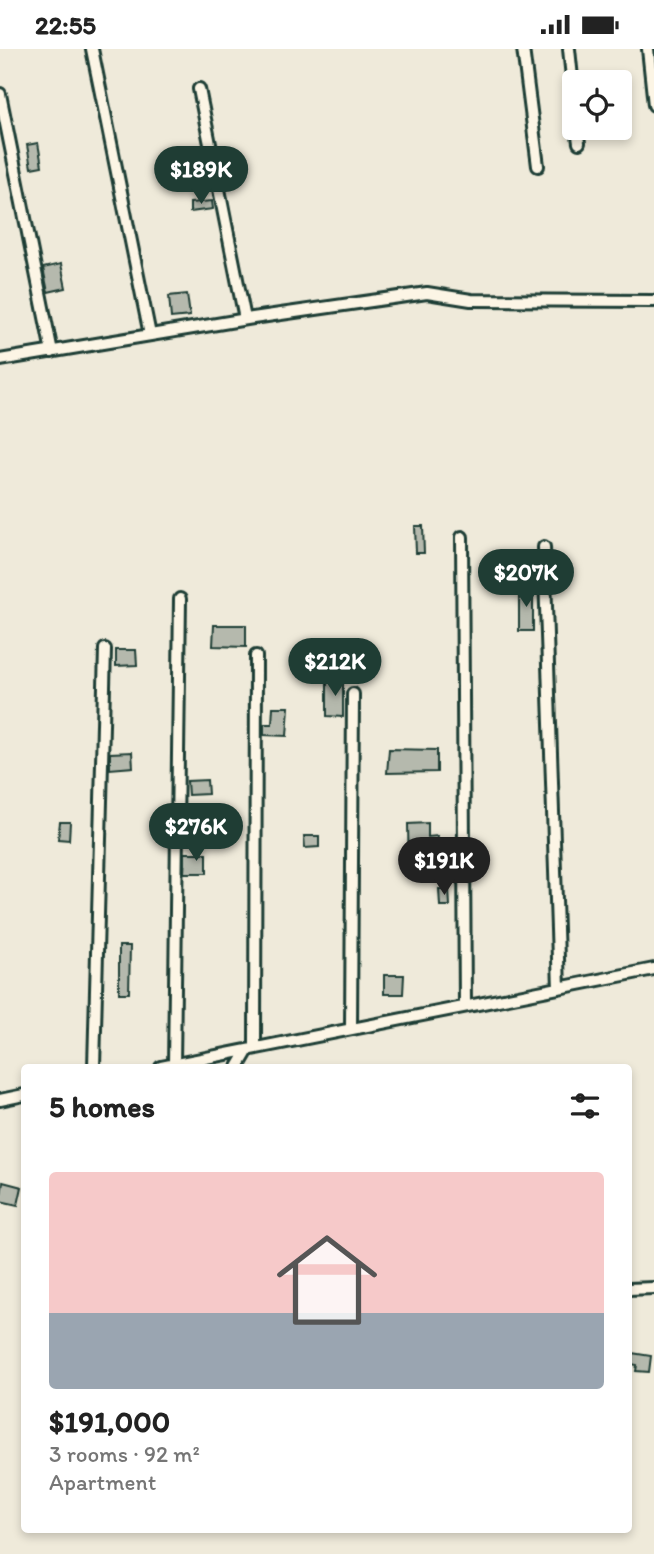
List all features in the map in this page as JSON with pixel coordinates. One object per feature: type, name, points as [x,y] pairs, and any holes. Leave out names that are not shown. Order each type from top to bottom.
[{"type":"street","points":[[92,49],[150,335]]},
{"type":"street","points":[[523,49],[538,166]]},
{"type":"street","points":[[569,49],[571,70]]},
{"type":"street","points":[[648,49],[654,105]]},
{"type":"street","points":[[198,89],[245,319]]},
{"type":"street","points":[[0,94],[52,352]]},
{"type":"street","points":[[0,360],[245,319],[427,293],[471,300],[654,301]]},
{"type":"street","points":[[462,537],[465,1006]]},
{"type":"street","points":[[544,547],[559,988]]},
{"type":"street","points":[[174,1064],[180,599]]},
{"type":"street","points":[[94,1064],[105,649]]},
{"type":"street","points":[[240,1064],[252,1049],[256,656]]},
{"type":"street","points":[[351,1029],[353,694]]},
{"type":"street","points":[[179,1064],[654,969]]},
{"type":"street","points":[[0,1100],[21,1096]]},
{"type":"street","points":[[632,1289],[654,1288]]},
{"type":"building","points":[[38,143],[42,166],[31,168],[27,145]]},
{"type":"building","points":[[212,201],[213,209],[190,212],[190,203]]},
{"type":"building","points":[[61,264],[66,288],[48,292],[43,268]]},
{"type":"building","points":[[187,294],[190,316],[171,318],[169,296]]},
{"type":"building","points":[[415,526],[423,526],[424,553],[416,553]]},
{"type":"building","points":[[519,587],[533,587],[533,631],[519,631]]},
{"type":"building","points":[[214,625],[246,625],[246,647],[213,646]]},
{"type":"building","points":[[116,650],[136,650],[137,665],[116,666]]},
{"type":"building","points":[[327,679],[343,679],[343,717],[327,716]]},
{"type":"building","points":[[273,707],[289,707],[287,736],[264,735],[264,724],[272,724]]},
{"type":"building","points":[[389,749],[437,750],[437,772],[387,773]]},
{"type":"building","points":[[132,752],[133,767],[110,769],[110,753]]},
{"type":"building","points":[[207,780],[208,794],[188,795],[187,781]]},
{"type":"building","points":[[60,822],[70,822],[69,840],[58,839]]},
{"type":"building","points":[[428,823],[428,837],[437,836],[437,847],[450,846],[450,869],[423,869],[423,872],[409,873],[408,824]]},
{"type":"building","points":[[304,836],[319,836],[319,847],[305,848]]},
{"type":"building","points":[[185,853],[207,853],[207,873],[184,873]]},
{"type":"building","points":[[439,889],[449,889],[450,906],[440,906]]},
{"type":"building","points":[[119,946],[130,946],[129,993],[119,993]]},
{"type":"building","points":[[384,975],[404,975],[403,994],[384,994]]},
{"type":"building","points":[[3,1182],[21,1187],[18,1205],[0,1201]]},
{"type":"building","points":[[632,1353],[651,1356],[649,1372],[636,1371],[637,1365],[632,1364]]}]
